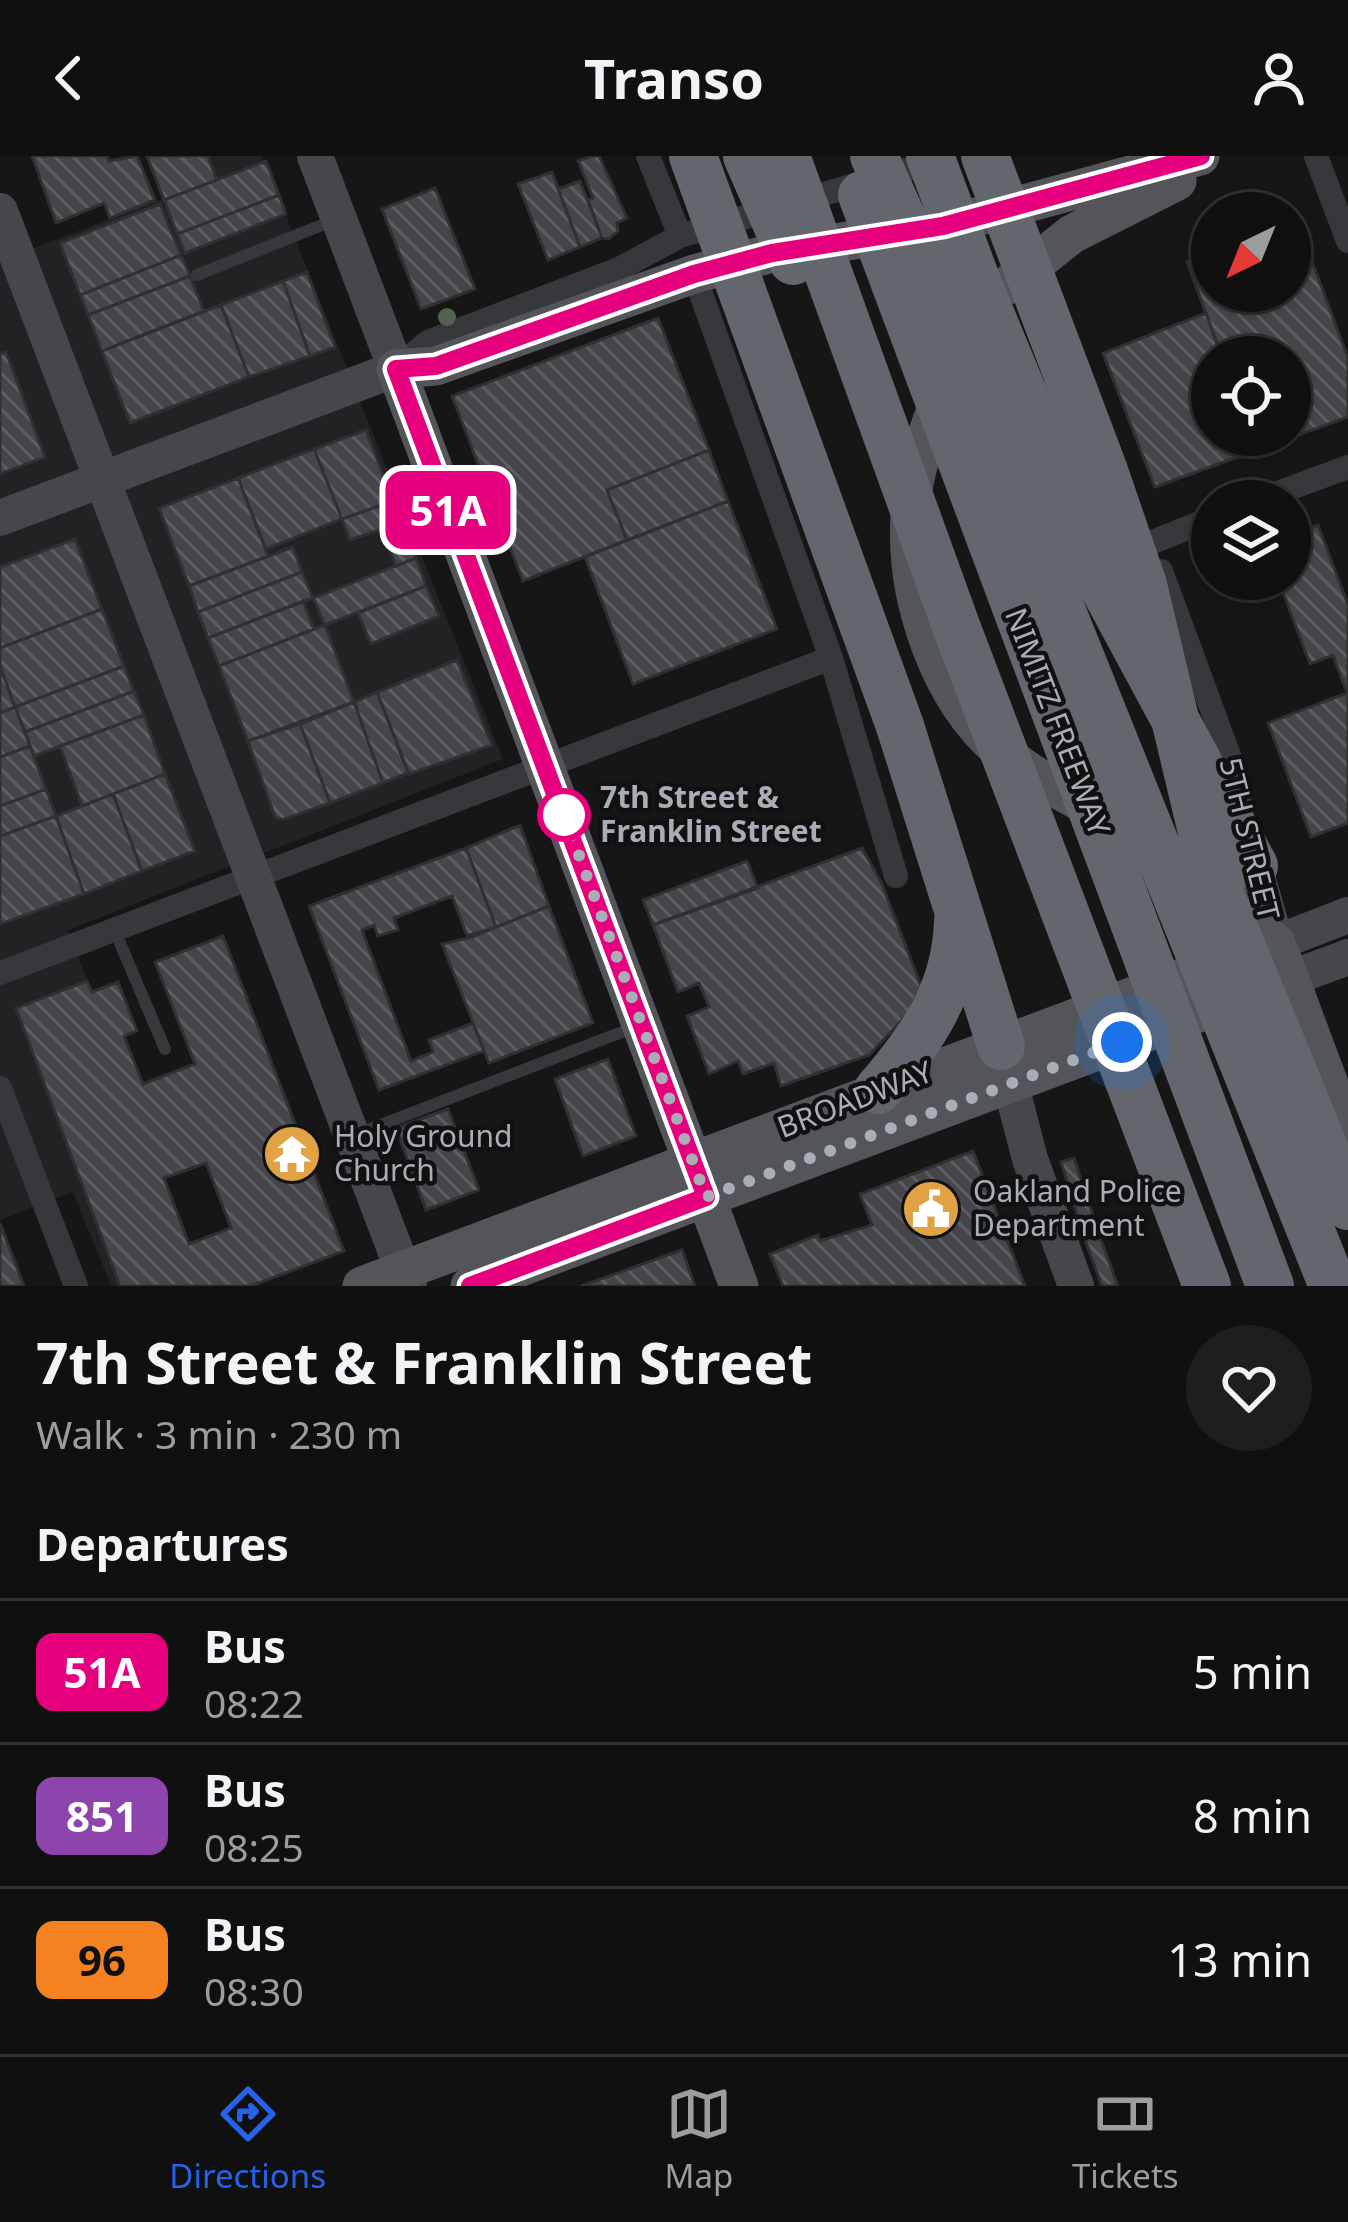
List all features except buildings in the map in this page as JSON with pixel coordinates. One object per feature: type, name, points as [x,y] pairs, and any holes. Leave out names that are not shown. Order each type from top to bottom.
[{"type":"highway","points":[[693,156],[900,726],[1005,1065]]},
{"type":"highway","points":[[747,156],[956,626]]},
{"type":"highway","name":"NIMITZ FREEWAY","points":[[787,156],[956,626],[1207,1286]]},
{"type":"highway","name":"NIMITZ FREEWAY","points":[[849,156],[888,273],[1270,1286]]},
{"type":"highway","points":[[874,156],[931,285],[1333,1286]]},
{"type":"highway","points":[[931,156],[977,282],[1103,586],[1254,866]]},
{"type":"highway","points":[[985,156],[1143,585],[1212,874],[1348,1206]]},
{"type":"highway","points":[[878,1090],[912,1051],[943,995],[957,958],[958,911]]},
{"type":"main road","points":[[316,156],[740,1286]]},
{"type":"main road","points":[[0,518],[396,369],[436,366],[694,274],[772,253],[943,226],[1200,156]]},
{"type":"main road","points":[[1227,156],[1072,234],[1005,289],[979,320],[934,413],[910,513],[911,562],[934,652],[962,705],[986,736],[1034,775],[1173,859],[1283,961]]},
{"type":"main road","points":[[0,211],[406,1278]]},
{"type":"main road","name":"5TH STREET","points":[[1254,866],[1283,961],[1348,1135]]},
{"type":"main road","name":"BROADWAY","points":[[362,1286],[406,1278],[699,1179],[1283,961],[1348,915]]},
{"type":"main road","name":"BROADWAY","points":[[1283,961],[1348,957]]},
{"type":"main road","points":[[1005,1065],[1030,1159],[1076,1286]]},
{"type":"main road","name":"BROADWAY","points":[[470,1286],[878,1090],[1005,1065]]},
{"type":"street","points":[[648,156],[680,236]]},
{"type":"street","points":[[396,369],[428,342],[620,269],[680,236],[954,156]]},
{"type":"street","points":[[1316,156],[1348,242]]},
{"type":"street","points":[[694,274],[831,658],[896,876]]},
{"type":"street","name":"5TH STREET","points":[[1150,542],[1114,527],[1036,323],[1037,311],[1062,307],[1150,542],[1230,758],[1254,866]]},
{"type":"street","points":[[1311,481],[1348,467]]},
{"type":"street","points":[[1150,542],[1191,526]]},
{"type":"street","points":[[0,973],[831,658]]},
{"type":"street","points":[[0,1088],[76,1286]]},
{"type":"lane","points":[[197,275],[339,218]]},
{"type":"lane","points":[[114,928],[165,1049]]},
{"type":"lane","points":[[350,1136],[641,1024]]},
{"type":"shaded area","points":[[146,156],[262,156],[503,759],[68,930],[203,1286],[111,1286],[73,1192],[0,1220],[0,261],[162,199]]},
{"type":"bus line","name":"51A","points":[[470,1286],[706,1197],[396,369],[436,366],[694,274],[772,253],[943,226],[1201,156]]},
{"type":"place","name":"7th Street & Franklin Street","points":[[564,815]]},
{"type":"place","name":"Holy Ground Church","points":[[292,1154]]},
{"type":"place","name":"Oakland Police Department","points":[[931,1209]]},
{"type":"route","points":[[564,815],[706,1197],[1122,1042]]}]
